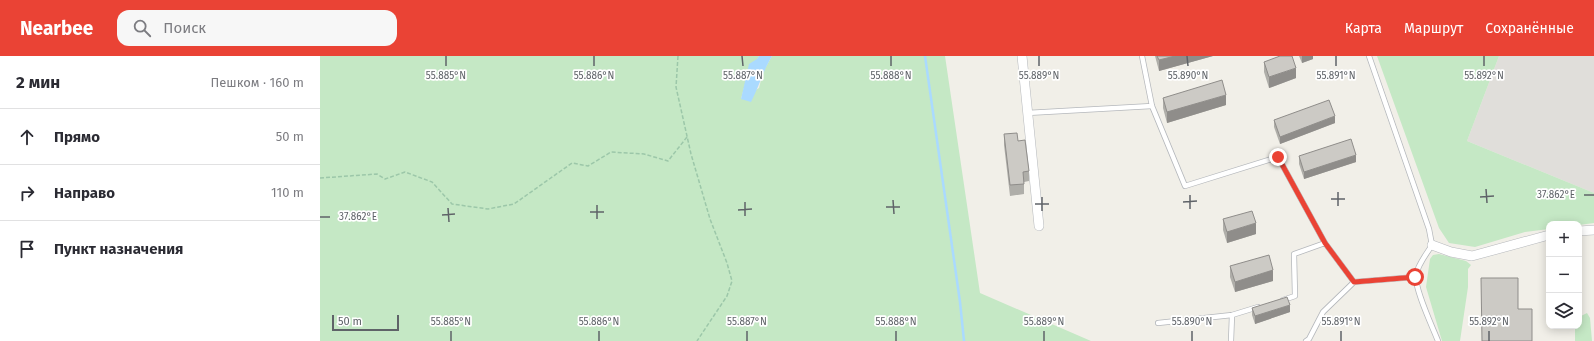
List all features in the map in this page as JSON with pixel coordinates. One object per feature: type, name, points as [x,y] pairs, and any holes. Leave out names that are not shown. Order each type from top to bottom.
[{"type":"street","points":[[1022,56],[1039,226]]},
{"type":"street","points":[[1582,231],[1594,230]]},
{"type":"street","points":[[1432,245],[1451,252],[1472,256],[1546,236]]},
{"type":"lane","points":[[1142,56],[1152,106],[1185,186],[1278,157],[1325,243],[1354,282]]},
{"type":"lane","points":[[1369,56],[1429,229],[1432,245],[1420,263],[1415,277],[1419,293],[1438,341]]},
{"type":"lane","points":[[1028,113],[1152,106]]},
{"type":"lane","points":[[1274,302],[1295,296],[1294,254],[1325,243]]},
{"type":"lane","points":[[1306,341],[1309,339],[1323,312],[1354,282],[1415,277]]},
{"type":"lane","points":[[1158,323],[1232,315],[1260,306]]},
{"type":"lane","points":[[1231,341],[1232,315]]},
{"type":"path","points":[[677,56],[676,87],[691,154],[710,219],[728,262],[732,281],[728,296],[697,341]]},
{"type":"path","points":[[320,178],[377,174],[385,180],[406,172],[432,182],[452,204],[488,209],[514,204],[572,163],[588,166],[611,152],[644,154],[668,161],[687,137]]},
{"type":"shaded area","points":[[1499,56],[1594,56],[1594,193],[1467,141]]},
{"type":"green space","points":[[320,56],[759,56],[745,84],[741,99],[759,88],[763,72],[772,56],[945,56],[980,293],[1091,341],[320,341]]},
{"type":"green space","points":[[1377,56],[1499,56],[1467,141],[1594,193],[1594,223],[1582,225],[1582,221],[1546,221],[1546,229],[1525,232],[1475,247],[1449,243],[1439,228]]},
{"type":"green space","points":[[1439,254],[1466,261],[1471,265],[1468,269],[1468,287],[1460,341],[1442,341],[1426,287],[1430,259],[1433,255]]},
{"type":"green space","points":[[1587,313],[1590,318],[1592,341],[1575,341],[1575,329],[1582,329],[1582,316]]},
{"type":"water","points":[[759,56],[772,56],[751,102],[741,99],[749,64]]},
{"type":"building","points":[[1157,56],[1175,56],[1159,60]]},
{"type":"building","points":[[1280,56],[1292,56],[1296,68],[1269,77],[1264,62]]},
{"type":"building","points":[[1222,80],[1226,95],[1167,112],[1163,98]]},
{"type":"building","points":[[1329,100],[1335,116],[1280,137],[1274,120]]},
{"type":"building","points":[[1017,133],[1018,141],[1025,140],[1029,171],[1023,172],[1024,184],[1010,185],[1004,134]]},
{"type":"building","points":[[1351,139],[1356,155],[1304,172],[1299,156]]},
{"type":"building","points":[[1252,211],[1256,223],[1227,232],[1223,219]]},
{"type":"building","points":[[1269,255],[1273,270],[1235,282],[1230,266]]},
{"type":"building","points":[[1481,278],[1518,278],[1518,309],[1532,309],[1532,341],[1482,341]]},
{"type":"building","points":[[1287,297],[1290,305],[1255,316],[1252,308]]},
{"type":"waterway","points":[[925,56],[960,302],[964,341]]},
{"type":"route","points":[[1278,157],[1325,243],[1354,282],[1415,277]]}]
